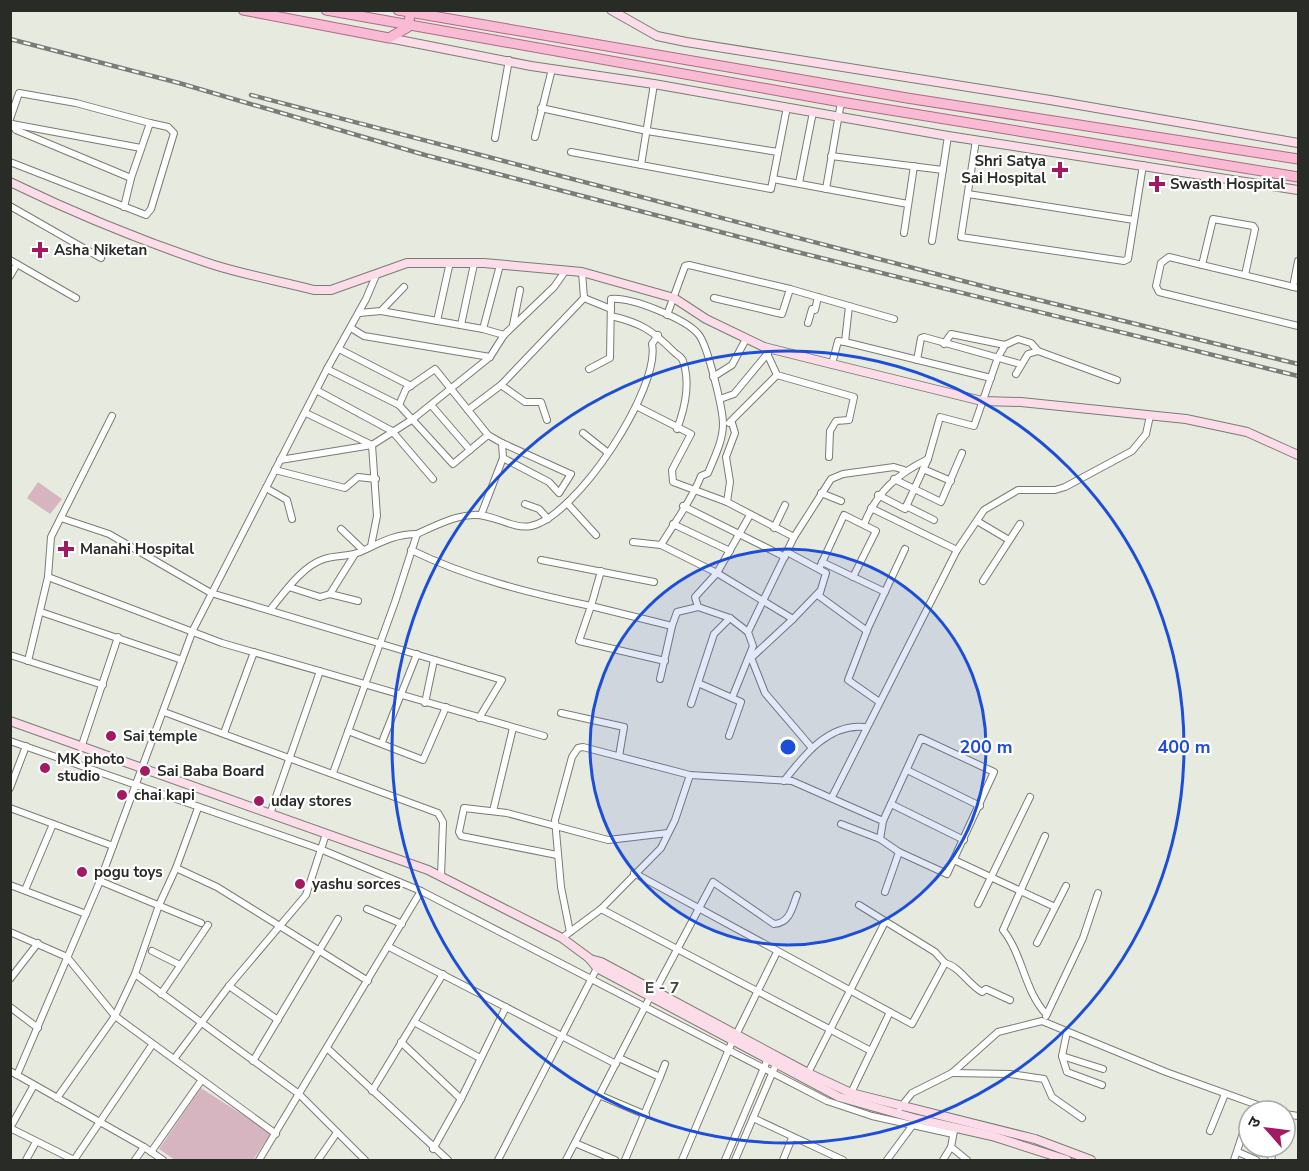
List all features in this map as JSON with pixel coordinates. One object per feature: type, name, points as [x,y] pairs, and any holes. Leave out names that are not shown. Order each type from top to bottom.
[{"type":"main road","points":[[243,10],[389,38],[408,27],[411,11]]},
{"type":"main road","points":[[326,10],[408,27],[841,102],[1299,177]]},
{"type":"main road","points":[[398,10],[907,98],[1299,159]]},
{"type":"street","points":[[611,10],[657,36],[686,42],[1062,102],[1299,143]]},
{"type":"street","points":[[389,38],[552,69],[654,84],[948,136],[1299,190]]},
{"type":"street","points":[[495,138],[509,60]]},
{"type":"street","points":[[535,137],[552,69]]},
{"type":"street","points":[[641,165],[654,84]]},
{"type":"street","points":[[10,162],[146,215],[151,209],[174,133],[168,127],[76,104],[19,93],[11,122],[16,130],[132,178]]},
{"type":"street","points":[[826,189],[841,102]]},
{"type":"street","points":[[571,152],[771,189],[786,107]]},
{"type":"street","points":[[541,108],[647,130],[778,152]]},
{"type":"street","points":[[799,183],[813,112]]},
{"type":"street","points":[[11,122],[141,148]]},
{"type":"street","points":[[124,207],[150,123]]},
{"type":"street","points":[[932,241],[948,136]]},
{"type":"street","points":[[976,140],[961,237],[1124,261],[1128,259],[1143,165]]},
{"type":"street","points":[[831,156],[943,170]]},
{"type":"street","points":[[904,233],[914,166]]},
{"type":"street","points":[[773,179],[908,204]]},
{"type":"street","points":[[10,182],[62,207],[147,242],[214,265],[314,290],[331,290],[407,263],[450,262],[582,272],[674,298],[766,350],[982,401],[1021,402],[1186,419],[1247,432],[1299,455]]},
{"type":"street","points":[[968,194],[1134,220]]},
{"type":"street","points":[[11,207],[100,258]]},
{"type":"street","points":[[1202,265],[1213,219],[1253,226],[1255,229],[1245,275]]},
{"type":"street","points":[[1299,261],[1296,287],[1165,258],[1161,263],[1157,291],[1299,326]]},
{"type":"street","points":[[10,260],[76,298]]},
{"type":"street","points":[[437,321],[450,262]]},
{"type":"street","points":[[10,276],[17,264]]},
{"type":"street","points":[[461,325],[474,264]]},
{"type":"street","points":[[483,329],[500,265]]},
{"type":"street","points":[[667,315],[685,266],[689,266],[790,289],[894,319]]},
{"type":"street","points":[[280,460],[372,445],[413,419],[490,357],[504,335],[554,287],[566,270]]},
{"type":"street","points":[[468,410],[501,385],[584,298],[582,272]]},
{"type":"street","points":[[17,1076],[100,881],[137,787],[193,630],[318,391],[327,369],[359,313],[377,273]]},
{"type":"street","points":[[381,311],[404,287]]},
{"type":"street","points":[[714,298],[782,314],[790,289]]},
{"type":"street","points":[[513,326],[520,290]]},
{"type":"street","points":[[808,323],[812,309],[816,310],[818,297]]},
{"type":"street","points":[[584,298],[658,335],[683,359],[687,389],[684,409],[677,429]]},
{"type":"street","points":[[590,369],[610,358],[610,299],[638,302],[667,315],[699,335],[720,399],[723,425],[708,473],[701,476],[696,491],[683,506],[661,545]]},
{"type":"street","points":[[845,342],[849,306]]},
{"type":"street","points":[[359,313],[381,311],[483,329],[504,335]]},
{"type":"street","points":[[351,328],[364,336],[490,357]]},
{"type":"street","points":[[944,344],[951,334],[1005,345]]},
{"type":"street","points":[[270,610],[289,587],[317,562],[355,554],[402,534],[417,534],[437,525],[474,514],[528,527],[548,519],[568,503],[592,475],[629,422],[649,380],[655,356],[652,344],[658,335]]},
{"type":"street","points":[[917,360],[921,338],[1020,364]]},
{"type":"street","points":[[713,377],[732,365],[746,339]]},
{"type":"street","points":[[878,495],[905,509],[928,459],[940,417],[974,426],[998,357],[1005,345],[1018,339],[1031,343],[1038,351],[1117,380]]},
{"type":"street","points":[[832,364],[838,341],[991,378]]},
{"type":"street","points":[[339,348],[411,386]]},
{"type":"street","points":[[766,350],[777,375]]},
{"type":"street","points":[[720,399],[734,394],[766,350]]},
{"type":"street","points":[[1016,374],[1028,354],[1038,351]]},
{"type":"street","points":[[327,369],[399,405],[453,464],[488,435]]},
{"type":"street","points":[[399,405],[411,386],[435,369],[488,435],[571,474],[559,493]]},
{"type":"street","points":[[723,425],[732,423],[777,375]]},
{"type":"street","points":[[777,375],[854,397],[849,420],[836,421],[830,431],[829,457]]},
{"type":"street","points":[[501,385],[525,402],[541,402],[547,420]]},
{"type":"street","points":[[318,391],[392,431],[433,479]]},
{"type":"street","points":[[432,406],[470,450]]},
{"type":"street","points":[[636,406],[677,429],[691,434],[672,470],[673,482],[728,502],[794,537]]},
{"type":"street","points":[[306,413],[372,445]]},
{"type":"street","points":[[28,661],[48,577],[51,537],[112,416]]},
{"type":"street","points":[[832,797],[878,701],[957,550],[984,510],[1018,490],[1055,490],[1065,487],[1132,451],[1146,434],[1150,416]]},
{"type":"street","points":[[728,502],[730,482],[726,457],[735,433],[732,423]]},
{"type":"street","points":[[583,433],[607,452]]},
{"type":"street","points":[[481,516],[502,458],[502,443]]},
{"type":"street","points":[[371,546],[377,516],[372,445]]},
{"type":"street","points":[[894,479],[941,502],[962,453]]},
{"type":"street","points":[[502,458],[549,482],[596,536]]},
{"type":"street","points":[[864,524],[878,495],[904,470],[928,459]]},
{"type":"street","points":[[748,632],[794,537],[831,479],[843,474],[894,467],[904,470]]},
{"type":"street","points":[[923,469],[951,482]]},
{"type":"street","points":[[275,470],[345,488],[358,477],[376,479]]},
{"type":"street","points":[[266,488],[287,500],[292,519]]},
{"type":"street","points":[[821,493],[841,501]]},
{"type":"street","points":[[525,504],[539,509],[548,519]]},
{"type":"street","points":[[774,528],[785,505]]},
{"type":"street","points":[[683,506],[786,555],[821,565],[885,592]]},
{"type":"street","points":[[906,506],[934,520]]},
{"type":"street","points":[[871,508],[957,550]]},
{"type":"street","points":[[821,565],[844,514],[876,531],[853,577]]},
{"type":"street","points":[[698,607],[695,597],[717,573],[750,515]]},
{"type":"street","points":[[61,518],[109,534],[211,592],[502,680],[479,718]]},
{"type":"street","points":[[977,521],[1009,540]]},
{"type":"street","points":[[673,524],[730,552]]},
{"type":"street","points":[[983,581],[1020,524]]},
{"type":"street","points":[[341,529],[363,550]]},
{"type":"street","points":[[333,773],[417,534]]},
{"type":"street","points":[[633,542],[661,545],[717,573],[793,619]]},
{"type":"street","points":[[878,701],[848,680],[867,631],[905,549]]},
{"type":"street","points":[[411,550],[446,566],[516,590],[672,626]]},
{"type":"street","points":[[330,594],[355,554]]},
{"type":"street","points":[[541,560],[654,582]]},
{"type":"street","points":[[750,656],[793,619],[819,592],[826,573],[821,565]]},
{"type":"street","points":[[601,571],[579,641],[664,661]]},
{"type":"street","points":[[48,577],[193,630],[222,643],[544,736]]},
{"type":"street","points":[[289,587],[321,597],[330,594],[358,601]]},
{"type":"street","points":[[819,592],[819,596],[867,631]]},
{"type":"street","points":[[660,679],[677,612],[698,607],[730,618],[748,632],[753,646],[732,698]]},
{"type":"street","points":[[41,612],[182,660]]},
{"type":"street","points":[[691,704],[714,634],[730,618]]},
{"type":"street","points":[[81,748],[118,637]]},
{"type":"street","points":[[224,733],[254,652]]},
{"type":"street","points":[[10,654],[103,685]]},
{"type":"street","points":[[382,742],[417,654]]},
{"type":"street","points":[[750,656],[765,693],[812,748]]},
{"type":"street","points":[[425,703],[434,660]]},
{"type":"street","points":[[270,814],[292,758],[320,671]]},
{"type":"street","points":[[698,683],[742,704],[729,736]]},
{"type":"street","points":[[348,731],[382,742],[423,760],[446,707]]},
{"type":"street","points":[[164,712],[333,773],[441,816],[441,876]]},
{"type":"street","points":[[561,713],[624,727],[619,756]]},
{"type":"street","points":[[10,721],[441,876],[562,938],[599,965],[734,1039],[847,1109],[1041,1141],[1091,1161]]},
{"type":"street","points":[[784,781],[812,748],[850,725],[865,727]]},
{"type":"street","points":[[493,811],[513,728]]},
{"type":"street","points":[[841,824],[880,839],[899,852],[947,874],[994,772],[921,738],[884,821],[880,839]]},
{"type":"street","points":[[10,741],[320,849],[421,891],[730,1052],[808,1073],[850,1093],[899,1111],[915,1122]]},
{"type":"street","points":[[10,788],[26,746]]},
{"type":"street","points":[[570,932],[557,855],[555,826],[559,799],[575,750],[583,747],[690,775],[784,781],[832,797],[884,821]]},
{"type":"street","points":[[907,770],[980,806]]},
{"type":"street","points":[[562,938],[601,909],[634,873],[654,857],[668,833],[690,775]]},
{"type":"street","points":[[978,904],[1030,797]]},
{"type":"street","points":[[891,804],[964,840]]},
{"type":"street","points":[[557,855],[459,834],[466,806],[608,840],[668,833]]},
{"type":"street","points":[[10,808],[113,846]]},
{"type":"street","points":[[57,1098],[115,1016],[135,974],[159,904],[176,868],[198,808]]},
{"type":"street","points":[[25,890],[52,824]]},
{"type":"street","points":[[174,1059],[229,986],[306,895],[326,834]]},
{"type":"street","points":[[1046,836],[1003,930],[1017,955],[1028,987],[1046,1014]]},
{"type":"street","points":[[885,892],[899,852]]},
{"type":"street","points":[[954,860],[1055,907]]},
{"type":"street","points":[[176,868],[218,887],[368,981]]},
{"type":"street","points":[[634,873],[912,1024],[945,963]]},
{"type":"street","points":[[100,881],[204,924],[161,994]]},
{"type":"street","points":[[566,1161],[644,1006],[713,882],[774,924],[781,923],[789,916],[797,895]]},
{"type":"street","points":[[10,885],[86,914]]},
{"type":"street","points":[[1037,944],[1066,886]]},
{"type":"street","points":[[259,1161],[421,891]]},
{"type":"street","points":[[1042,1021],[1083,938],[1098,893]]},
{"type":"street","points":[[859,905],[935,952],[945,963],[954,965],[982,992],[986,989],[1010,1000]]},
{"type":"street","points":[[367,909],[402,924]]},
{"type":"street","points":[[601,909],[676,951],[871,1051]]},
{"type":"street","points":[[254,1061],[338,919]]},
{"type":"street","points":[[808,1073],[885,922]]},
{"type":"street","points":[[10,932],[67,957],[115,1016],[174,1059],[201,1082],[276,1134]]},
{"type":"street","points":[[10,979],[38,943]]},
{"type":"street","points":[[389,946],[561,1036],[660,1077]]},
{"type":"street","points":[[152,951],[180,965]]},
{"type":"street","points":[[682,1161],[734,1039],[777,952]]},
{"type":"street","points":[[498,1161],[599,965]]},
{"type":"street","points":[[135,974],[299,1094],[365,1161]]},
{"type":"street","points":[[372,1091],[443,974]]},
{"type":"street","points":[[229,986],[278,1020]]},
{"type":"street","points":[[10,1007],[38,1028]]},
{"type":"street","points":[[434,1149],[506,1007]]},
{"type":"street","points":[[850,1093],[890,1012]]},
{"type":"street","points":[[899,1111],[912,1093],[952,1073],[998,1032],[1042,1021],[1239,1099]]},
{"type":"street","points":[[414,1022],[480,1058]]},
{"type":"street","points":[[1067,1032],[1062,1056],[1067,1072],[1102,1085]]},
{"type":"street","points":[[401,1042],[461,1099]]},
{"type":"street","points":[[34,1085],[10,1128],[74,1161],[98,1122],[152,1045]]},
{"type":"street","points":[[328,1049],[448,1161]]},
{"type":"street","points":[[1062,1056],[1103,1069]]},
{"type":"street","points":[[771,1063],[839,1097],[1033,1147],[1066,1161]]},
{"type":"street","points":[[735,1161],[753,1118],[771,1063]]},
{"type":"street","points":[[725,1161],[771,1063]]},
{"type":"street","points":[[625,1161],[646,1115],[664,1064]]},
{"type":"street","points":[[10,1071],[144,1147],[164,1161]]},
{"type":"street","points":[[952,1073],[1023,1075],[1044,1079],[1052,1097],[1082,1118]]},
{"type":"street","points":[[151,1152],[201,1082]]},
{"type":"street","points":[[1210,1131],[1225,1094]]},
{"type":"street","points":[[599,1095],[646,1115]]},
{"type":"street","points":[[10,1109],[17,1114]]},
{"type":"street","points":[[753,1118],[843,1161]]},
{"type":"street","points":[[887,1161],[915,1122]]},
{"type":"street","points":[[943,1161],[951,1147],[955,1127]]},
{"type":"street","points":[[318,1161],[336,1134]]},
{"type":"street","points":[[783,1161],[792,1138]]},
{"type":"street","points":[[26,1161],[36,1142]]},
{"type":"street","points":[[575,1143],[615,1161]]},
{"type":"street","points":[[135,1161],[144,1147]]},
{"type":"street","points":[[951,1147],[967,1161]]},
{"type":"shaded area","points":[[38,482],[62,499],[50,514],[27,498]]},
{"type":"shaded area","points":[[201,1088],[271,1133],[253,1160],[175,1160],[159,1149]]},
{"type":"railway","points":[[10,39],[179,83],[425,155],[793,251],[1298,376]]},
{"type":"railway","points":[[251,95],[990,288],[1298,364]]},
{"type":"place","name":"Shri Satya Sai Hospital","points":[[1060,170]]},
{"type":"place","name":"Swasth Hospital","points":[[1157,184]]},
{"type":"place","name":"Asha Niketan","points":[[40,250]]},
{"type":"place","name":"Manahi Hospital","points":[[66,549]]},
{"type":"place","name":"Sai temple","points":[[111,736]]},
{"type":"place","name":"MK photo studio","points":[[45,768]]},
{"type":"place","name":"Sai Baba Board","points":[[145,771]]},
{"type":"place","name":"chai kapi","points":[[122,795]]},
{"type":"place","name":"uday stores","points":[[259,801]]},
{"type":"place","name":"pogu toys","points":[[82,872]]},
{"type":"place","name":"yashu sorces","points":[[300,884]]},
{"type":"district","name":"E - 7","points":[[662,988]]}]
